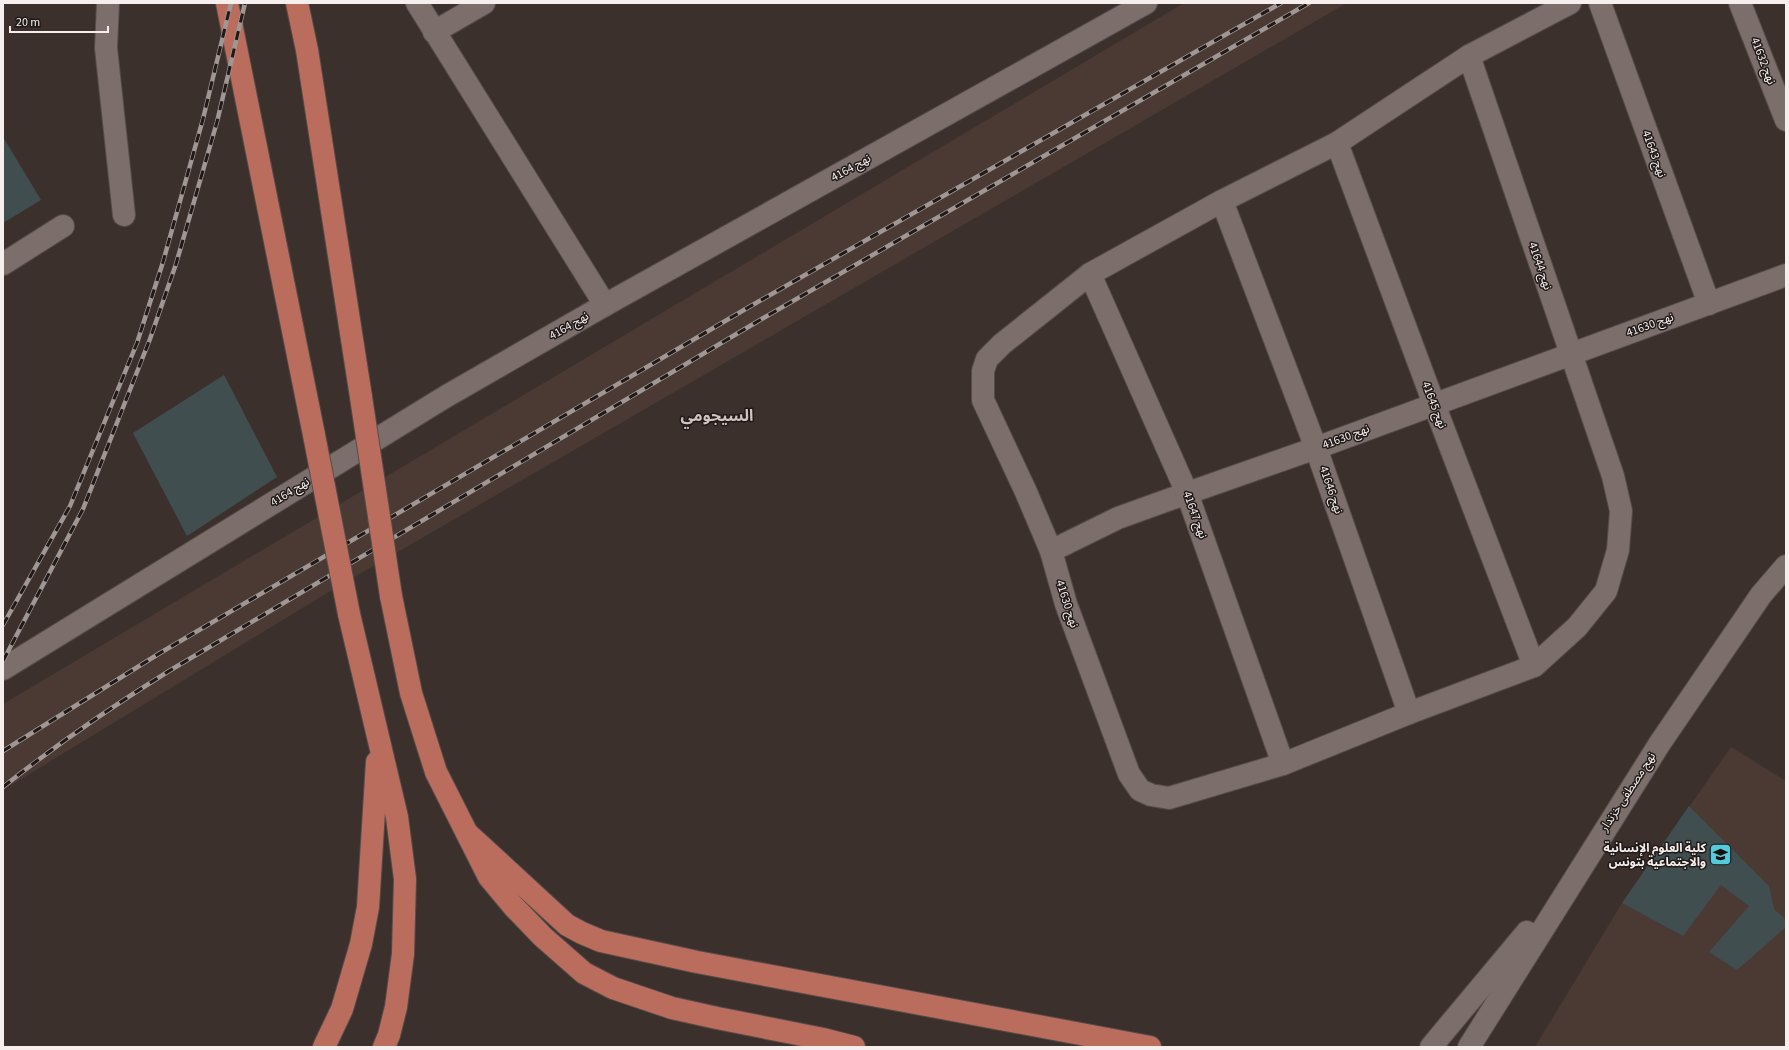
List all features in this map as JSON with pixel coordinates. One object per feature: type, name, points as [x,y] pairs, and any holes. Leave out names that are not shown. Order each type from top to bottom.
[{"type":"main road","points":[[227,3],[349,614],[398,817],[405,879],[404,954],[396,1007],[389,1035],[384,1047]]},
{"type":"main road","points":[[297,3],[307,50],[361,397],[390,596],[413,700],[436,772],[490,877],[514,908],[543,937],[584,973],[613,988],[672,1008],[823,1039],[854,1047]]},
{"type":"main road","points":[[324,1047],[342,1009],[361,944],[368,907],[379,741]]},
{"type":"main road","points":[[467,833],[567,925],[582,934],[602,941],[697,962],[1150,1047]]},
{"type":"street","points":[[108,3],[106,48],[124,215]]},
{"type":"street","points":[[417,3],[605,305]]},
{"type":"street","points":[[434,32],[484,3]]},
{"type":"street","points":[[1051,551],[1026,492],[983,400],[983,371],[987,359],[1002,344],[1090,274],[1222,201],[1338,143],[1469,56],[1570,3]]},
{"type":"street","name":"نهج 41643","points":[[1600,3],[1709,304]]},
{"type":"street","name":"نهج 41632","points":[[1740,3],[1786,120]]},
{"type":"street","name":"نهج 4164","points":[[3,669],[445,397],[605,305],[1142,4]]},
{"type":"street","name":"نهج 41644","points":[[1469,56],[1613,476]]},
{"type":"street","name":"نهج 41645","points":[[1338,143],[1434,404],[1534,666]]},
{"type":"street","name":"نهج 41646","points":[[1222,201],[1316,448],[1409,713]]},
{"type":"street","points":[[3,264],[63,226]]},
{"type":"street","name":"نهج 41647","points":[[1090,274],[1187,493],[1283,764]]},
{"type":"street","name":"نهج 41630","points":[[1613,476],[1621,511],[1618,550],[1606,591],[1577,627],[1534,666],[1409,713],[1283,764],[1169,798],[1151,795],[1140,790],[1129,774],[1066,604],[1051,551],[1118,518],[1316,448],[1709,304],[1786,274]]},
{"type":"street","name":"نهج مصطفى خزندار","points":[[1469,1047],[1660,743],[1761,595],[1786,566]]},
{"type":"street","points":[[1431,1047],[1577,873]]},
{"type":"shaded area","points":[[1184,3],[1347,3],[332,590],[3,790],[3,704]]},
{"type":"shaded area","name":"كلية العلوم الإنسانية والاجتماعية بتونس","points":[[1731,747],[1786,781],[1786,1047],[1535,1047],[1622,903]]},
{"type":"building","points":[[3,137],[41,200],[3,223]]},
{"type":"building","points":[[224,375],[277,477],[187,536],[133,433]]},
{"type":"building","points":[[1689,806],[1769,886],[1774,909],[1786,920],[1786,927],[1737,970],[1709,952],[1749,906],[1721,885],[1683,936],[1622,903]]},
{"type":"railway","points":[[3,625],[70,506],[137,343],[163,262],[203,119],[231,3]]},
{"type":"railway","points":[[3,661],[83,509],[150,339],[176,264],[217,122],[245,3]]},
{"type":"railway","points":[[3,751],[160,653],[749,307],[1281,3]]},
{"type":"railway","points":[[3,787],[84,727],[169,671],[760,320],[1309,3]]},
{"type":"place","name":"كلية العلوم الإنسانية والاجتماعية بتونس","points":[[1721,855]]},
{"type":"district","name":"السيجومي","points":[[717,416]]}]
